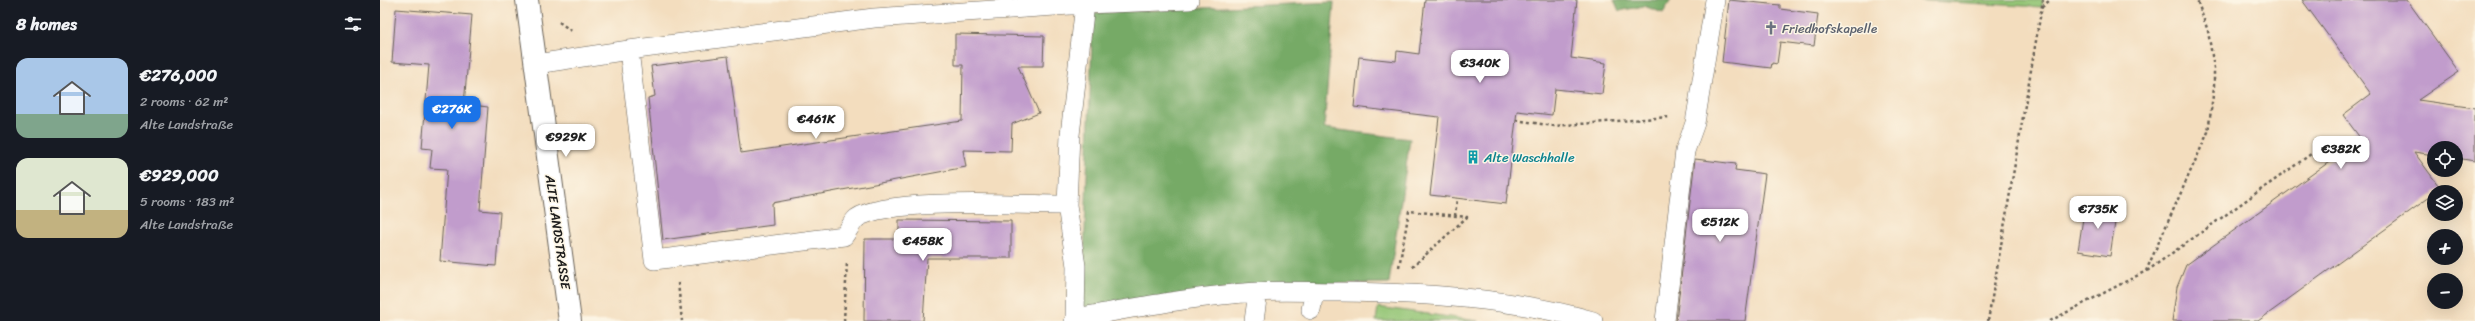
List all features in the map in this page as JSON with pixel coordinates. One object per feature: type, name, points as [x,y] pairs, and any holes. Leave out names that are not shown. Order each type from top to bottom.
[{"type":"street","name":"ALTE LANDSTRASSE","points":[[527,0],[570,321]]},
{"type":"lane","points":[[536,64],[629,50],[874,18],[1085,2],[1189,0]]},
{"type":"lane","points":[[1665,321],[1685,150],[1695,123],[1715,0]]},
{"type":"lane","points":[[1085,2],[1070,135],[1067,205],[1076,266],[1075,320],[1156,304],[1258,292],[1313,301],[1396,286],[1520,305],[1593,321]]},
{"type":"lane","points":[[629,50],[654,260],[844,236],[856,218],[880,209],[909,206],[1067,205]]},
{"type":"lane","points":[[1254,321],[1258,292]]},
{"type":"path","points":[[1988,321],[2043,0]]},
{"type":"path","points":[[2042,7],[2050,0]]},
{"type":"path","points":[[2146,271],[2208,132],[2214,88],[2214,68],[2208,31],[2197,0]]},
{"type":"path","points":[[1516,120],[1554,126],[1670,117]]},
{"type":"path","points":[[2050,321],[2146,271],[2326,144]]},
{"type":"path","points":[[1455,216],[1457,198]]},
{"type":"path","points":[[1409,211],[1467,217],[1396,286],[1409,211]]},
{"type":"path","points":[[844,236],[848,270],[844,321]]},
{"type":"path","points":[[674,257],[682,321]]},
{"type":"green space","points":[[1614,0],[1671,0],[1663,13],[1644,6],[1619,11]]},
{"type":"green space","points":[[1911,0],[2043,0],[2042,7]]},
{"type":"green space","points":[[1334,2],[1324,128],[1410,139],[1389,283],[1257,285],[1082,310],[1093,13]]},
{"type":"green space","points":[[1378,307],[1478,321],[1376,321]]},
{"type":"building","points":[[1425,0],[1577,0],[1571,58],[1606,63],[1602,94],[1555,89],[1552,115],[1517,111],[1506,204],[1430,195],[1439,117],[1354,107],[1359,57],[1396,61],[1397,51],[1419,54]]},
{"type":"building","name":"Friedhofskapelle","points":[[1729,0],[1780,5],[1780,9],[1818,14],[1814,46],[1780,42],[1777,64],[1772,63],[1771,68],[1722,62]]},
{"type":"building","points":[[2302,0],[2407,0],[2459,72],[2418,100],[2475,108],[2475,161],[2463,159],[2463,141],[2427,141],[2427,154],[2414,152],[2427,170],[2427,177],[2432,177],[2438,185],[2427,185],[2427,199],[2258,321],[2172,321],[2177,287],[2186,265],[2361,139],[2343,115],[2371,94]]},
{"type":"building","points":[[396,9],[472,15],[464,104],[488,107],[480,210],[500,212],[496,266],[440,261],[447,169],[430,168],[432,149],[422,148],[429,65],[392,62]]},
{"type":"building","points":[[955,34],[1044,36],[1043,66],[1018,66],[1039,113],[1012,124],[1011,151],[963,150],[966,167],[772,203],[773,225],[663,240],[648,98],[655,96],[651,66],[728,56],[741,153],[962,121],[963,65],[955,65]]},
{"type":"building","points":[[1695,159],[1736,164],[1735,170],[1765,174],[1745,321],[1676,321]]},
{"type":"building","points":[[2085,205],[2117,209],[2110,256],[2078,251]]},
{"type":"building","points":[[899,220],[1011,221],[1011,258],[927,258],[923,321],[864,321],[865,239],[899,239]]},
{"type":"place","name":"Friedhofskapelle","points":[[1771,28]]},
{"type":"place","name":"Alte Waschhalle","points":[[1473,157]]}]
